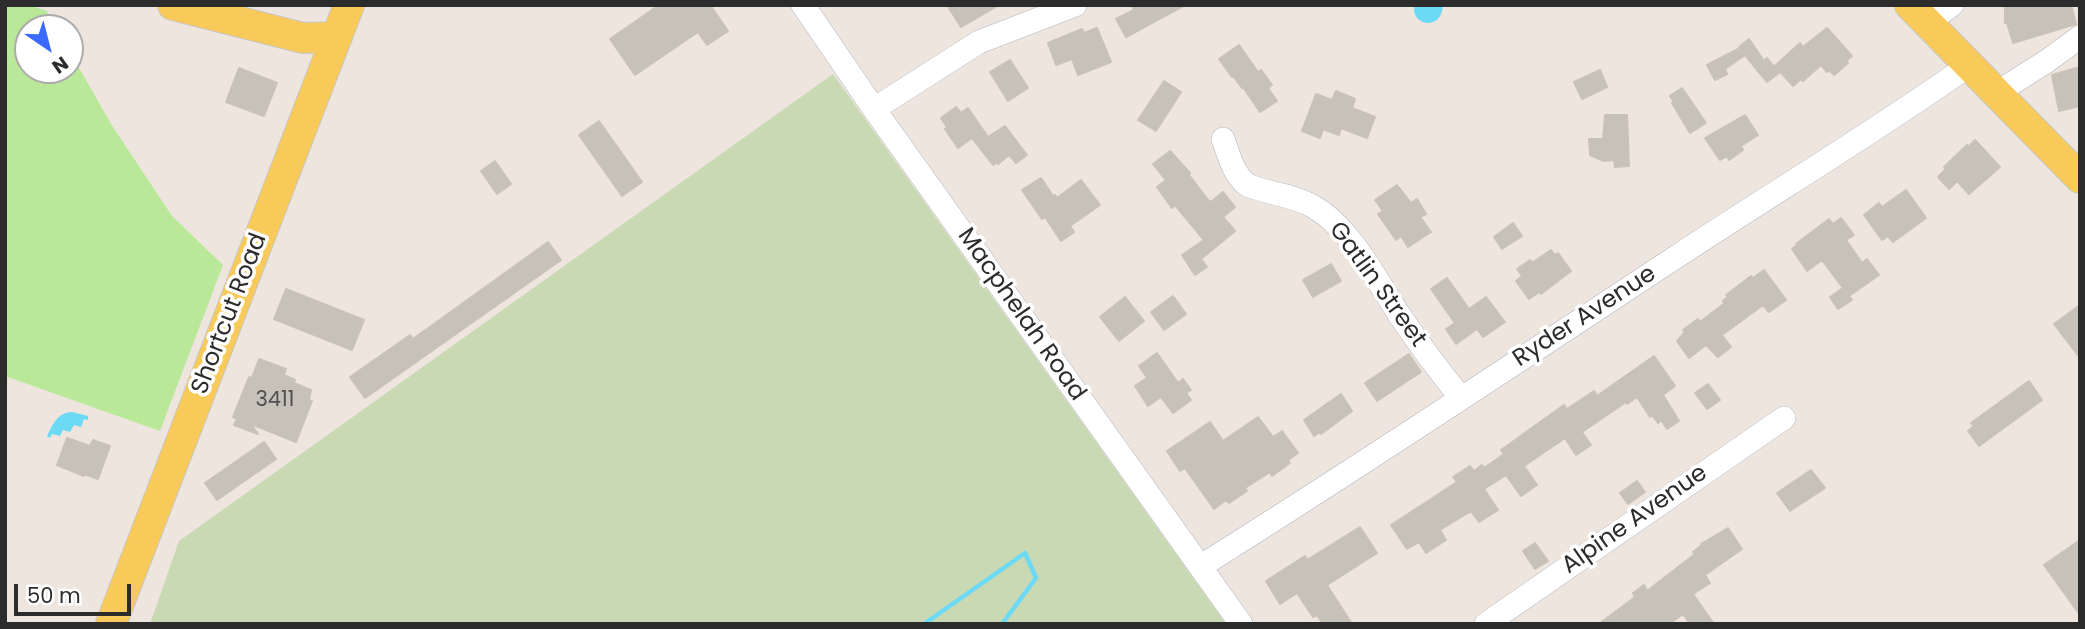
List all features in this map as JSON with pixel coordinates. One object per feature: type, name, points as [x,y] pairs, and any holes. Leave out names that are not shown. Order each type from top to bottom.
[{"type":"main road","points":[[173,5],[303,38],[337,37]]},
{"type":"main road","name":"Shortcut Road","points":[[111,624],[349,5]]},
{"type":"main road","points":[[1919,14],[1996,94],[2077,170]]},
{"type":"street","name":"Macphelah Road","points":[[803,5],[874,109],[1241,624]]},
{"type":"street","points":[[874,109],[979,43],[1075,5]]},
{"type":"street","points":[[1919,14],[1952,5]]},
{"type":"street","points":[[1996,94],[2080,37]]},
{"type":"street","name":"Ryder Avenue","points":[[1201,566],[1323,490],[1968,66]]},
{"type":"street","name":"Gatlin Street","points":[[1223,139],[1233,168],[1247,185],[1313,206],[1340,228],[1409,329],[1461,398]]},
{"type":"street","name":"Alpine Avenue","points":[[1486,624],[1784,418]]},
{"type":"green space","points":[[5,5],[29,5],[49,14],[14,14],[14,84],[84,84],[84,77],[111,124],[172,216],[223,265],[160,431],[5,376]]},
{"type":"green space","points":[[833,74],[1226,624],[150,624],[179,541]]},
{"type":"water","points":[[72,412],[88,416],[88,420],[84,419],[81,427],[74,425],[70,432],[63,430],[60,436],[47,436],[59,417]]},
{"type":"building","points":[[659,5],[710,5],[728,31],[707,45],[698,32],[635,75],[610,39]]},
{"type":"building","points":[[947,5],[999,5],[961,27]]},
{"type":"building","points":[[1131,5],[1185,5],[1126,37],[1116,19],[1134,10]]},
{"type":"building","points":[[2005,5],[2071,5],[2076,24],[2013,43],[2005,23]]},
{"type":"building","points":[[1097,28],[1111,62],[1078,75],[1072,59],[1056,65],[1048,43],[1082,29],[1084,33]]},
{"type":"building","points":[[1827,28],[1852,56],[1846,61],[1848,63],[1834,75],[1821,65],[1793,86],[1775,66],[1800,43],[1803,47]]},
{"type":"building","points":[[1749,39],[1764,61],[1767,58],[1779,73],[1767,82],[1745,55],[1725,69],[1727,74],[1715,80],[1707,65],[1740,48]]},
{"type":"building","points":[[1239,45],[1258,72],[1261,70],[1272,85],[1268,88],[1277,101],[1260,112],[1219,59]]},
{"type":"building","points":[[1010,60],[1028,88],[1008,101],[990,72]]},
{"type":"building","points":[[2080,67],[2080,106],[2059,111],[2052,75]]},
{"type":"building","points":[[239,68],[277,83],[264,116],[226,102]]},
{"type":"building","points":[[1600,70],[1607,87],[1582,99],[1574,82]]},
{"type":"building","points":[[1164,81],[1181,92],[1156,131],[1138,120]]},
{"type":"building","points":[[1682,88],[1706,123],[1690,133],[1670,96]]},
{"type":"building","points":[[1336,91],[1355,99],[1352,108],[1375,117],[1367,138],[1341,128],[1339,135],[1323,129],[1320,138],[1302,131],[1316,94],[1332,100]]},
{"type":"building","points":[[956,107],[961,113],[968,108],[988,137],[1005,126],[1027,155],[1016,163],[1009,155],[993,165],[972,138],[958,148],[941,118]]},
{"type":"building","points":[[1605,115],[1627,115],[1629,166],[1615,167],[1614,160],[1604,161],[1590,155],[1589,139],[1603,139]]},
{"type":"building","points":[[1745,115],[1758,135],[1741,146],[1743,150],[1729,160],[1727,156],[1720,160],[1705,138]]},
{"type":"building","points":[[599,121],[642,182],[622,196],[579,135]]},
{"type":"building","points":[[1975,140],[2000,167],[1969,194],[1957,181],[1949,189],[1938,177],[1946,169],[1944,167]]},
{"type":"building","points":[[1170,151],[1190,173],[1209,201],[1223,192],[1235,207],[1223,217],[1235,231],[1201,259],[1207,267],[1195,275],[1182,255],[1204,240],[1175,205],[1172,208],[1157,187],[1166,180],[1153,164]]},
{"type":"building","points":[[495,161],[511,184],[497,194],[481,171]]},
{"type":"building","points":[[1041,178],[1057,198],[1081,180],[1100,205],[1070,226],[1074,232],[1061,241],[1022,190]]},
{"type":"building","points":[[1397,185],[1411,203],[1417,199],[1426,214],[1420,217],[1431,232],[1408,247],[1401,236],[1396,240],[1378,214],[1383,211],[1375,200]]},
{"type":"building","points":[[1906,190],[1926,218],[1893,242],[1888,236],[1882,240],[1864,215],[1879,203],[1882,207]]},
{"type":"building","points":[[1841,218],[1854,235],[1846,240],[1862,263],[1867,259],[1879,275],[1849,296],[1852,300],[1838,309],[1830,297],[1843,288],[1822,260],[1807,271],[1792,249],[1829,219],[1833,224]]},
{"type":"building","points":[[1513,223],[1522,236],[1502,249],[1494,237]]},
{"type":"building","points":[[548,242],[561,260],[365,398],[350,377],[410,335],[413,339]]},
{"type":"building","points":[[1551,250],[1555,255],[1558,253],[1571,271],[1541,294],[1539,292],[1529,299],[1516,281],[1522,276],[1517,269]]},
{"type":"building","points":[[1331,264],[1341,281],[1313,297],[1303,280]]},
{"type":"building","points":[[1764,270],[1786,300],[1769,312],[1763,305],[1722,335],[1731,347],[1718,357],[1706,345],[1689,358],[1677,341],[1685,332],[1683,330],[1698,319],[1700,322],[1725,303],[1723,301],[1728,297],[1726,295],[1751,276],[1753,278]]},
{"type":"building","points":[[1447,278],[1469,309],[1486,297],[1505,322],[1483,337],[1477,329],[1456,344],[1446,329],[1455,323],[1431,289]]},
{"type":"building","points":[[286,289],[364,320],[352,350],[274,319]]},
{"type":"building","points":[[1173,296],[1186,314],[1164,330],[1151,312]]},
{"type":"building","points":[[1125,297],[1144,321],[1119,341],[1100,317]]},
{"type":"building","points":[[2080,305],[2080,358],[2054,324]]},
{"type":"building","points":[[1157,353],[1178,383],[1183,379],[1191,390],[1186,393],[1191,400],[1173,413],[1161,397],[1148,406],[1135,386],[1147,378],[1139,366]]},
{"type":"building","points":[[1409,354],[1421,372],[1377,401],[1365,383]]},
{"type":"building","points":[[1654,356],[1675,386],[1663,395],[1679,421],[1667,429],[1661,420],[1658,423],[1652,415],[1650,417],[1637,397],[1627,404],[1626,402],[1582,432],[1591,445],[1576,455],[1565,438],[1524,466],[1537,485],[1521,496],[1506,475],[1484,489],[1498,510],[1479,522],[1471,511],[1440,530],[1446,540],[1426,553],[1419,542],[1407,549],[1391,525],[1457,482],[1453,477],[1470,466],[1474,471],[1482,465],[1484,468],[1504,454],[1501,450],[1564,405],[1567,409],[1594,391],[1597,396]]},
{"type":"building","points":[[259,359],[286,369],[284,375],[295,380],[294,383],[311,390],[309,400],[312,401],[296,442],[251,424],[258,434],[234,425],[237,419],[233,417]]},
{"type":"building","points":[[2029,381],[2042,400],[1979,446],[1968,431],[1974,426],[1971,423]]},
{"type":"building","points":[[1708,384],[1720,400],[1707,409],[1695,393]]},
{"type":"building","points":[[1341,394],[1352,411],[1321,434],[1320,432],[1314,436],[1304,420]]},
{"type":"building","points":[[1258,417],[1273,437],[1282,431],[1298,453],[1288,460],[1290,463],[1272,476],[1270,472],[1245,488],[1247,491],[1229,503],[1226,500],[1214,509],[1185,468],[1180,471],[1167,451],[1210,422],[1223,441]]},
{"type":"building","points":[[67,438],[90,446],[93,440],[110,446],[98,479],[57,465]]},
{"type":"building","points":[[264,442],[276,459],[217,500],[205,483]]},
{"type":"building","points":[[1811,470],[1825,488],[1790,511],[1777,493]]},
{"type":"building","points":[[1637,481],[1645,492],[1628,504],[1620,493]]},
{"type":"building","points":[[1360,527],[1377,553],[1327,585],[1352,624],[1323,624],[1317,615],[1313,617],[1297,593],[1280,604],[1266,581],[1305,556],[1307,560]]},
{"type":"building","points":[[1728,528],[1742,549],[1705,575],[1710,583],[1693,594],[1714,624],[1690,624],[1683,614],[1669,624],[1599,624],[1635,597],[1633,593],[1644,585],[1647,591],[1695,554],[1693,552],[1701,544]]},
{"type":"building","points":[[2080,540],[2080,615],[2044,565]]},
{"type":"building","points":[[1535,543],[1548,561],[1535,569],[1523,551]]},
{"type":"waterway","points":[[1428,9],[1429,5]]},
{"type":"waterway","points":[[924,624],[1025,553],[1036,578],[1002,624]]}]
